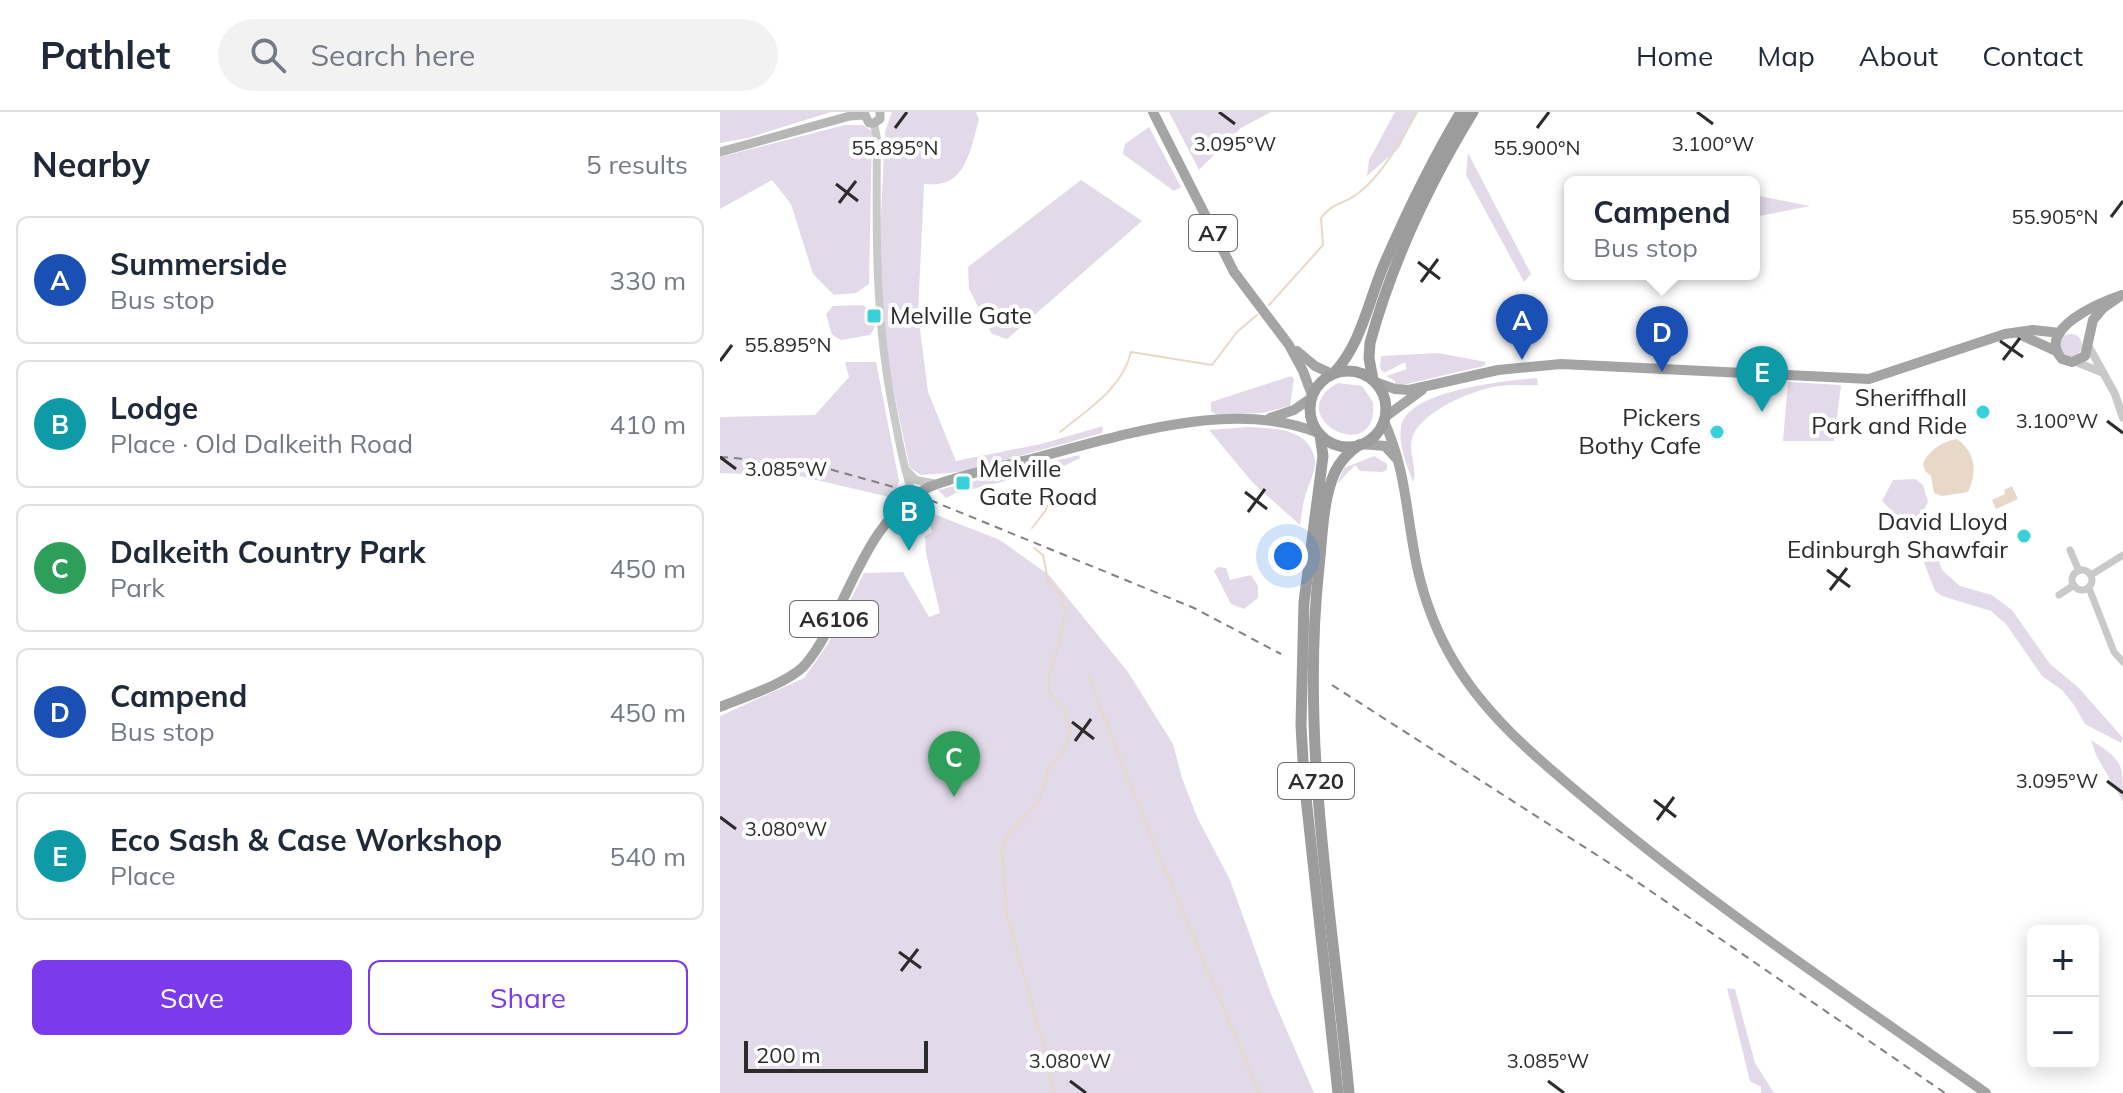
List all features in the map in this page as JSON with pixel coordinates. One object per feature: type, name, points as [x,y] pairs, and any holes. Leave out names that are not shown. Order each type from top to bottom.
[{"type":"highway","points":[[1461,112],[1407,213],[1355,345],[1333,373],[1319,384],[1312,397],[1310,415],[1319,434],[1334,444],[1360,445],[1376,434],[1384,419],[1384,396],[1374,381],[1369,358],[1370,343],[1400,255],[1429,192],[1473,112]]},
{"type":"highway","points":[[1333,373],[1354,371],[1374,381]]},
{"type":"highway","name":"A720","points":[[1319,434],[1323,456],[1304,602],[1301,725],[1304,779],[1338,1093]]},
{"type":"highway","name":"A720","points":[[1349,1093],[1315,781],[1312,684],[1315,600],[1329,495],[1335,470],[1360,445]]},
{"type":"main road","points":[[720,152],[865,113],[869,123],[874,123],[880,119],[880,112]]},
{"type":"main road","name":"A7","points":[[1153,112],[1234,272],[1289,345],[1312,397]]},
{"type":"main road","points":[[2043,331],[2059,327],[2091,306],[2122,295]]},
{"type":"main road","points":[[2013,332],[2056,351],[2062,359],[2076,362],[2085,356],[2090,327],[2099,312],[2122,295]]},
{"type":"main road","points":[[2056,351],[2055,345],[2062,332],[2074,319]]},
{"type":"main road","points":[[1374,381],[1395,389],[1409,390],[1498,370],[1561,364],[1869,379],[2013,332],[2062,332],[2074,328],[2088,343]]},
{"type":"main road","name":"A7","points":[[1289,345],[1314,366],[1333,373]]},
{"type":"main road","points":[[1427,386],[1399,404],[1384,419],[1400,464],[1413,548],[1429,607],[1450,654],[1489,710],[1536,757],[1658,859],[1986,1093]]},
{"type":"main road","name":"A6106","points":[[1268,419],[1294,410],[1312,397]]},
{"type":"main road","name":"A6106","points":[[720,707],[790,676],[804,665],[823,640],[886,521],[913,495],[937,484],[1132,434],[1206,422],[1268,419],[1296,424],[1319,434]]},
{"type":"main road","points":[[1360,445],[1385,446],[1400,464]]},
{"type":"street","points":[[874,123],[877,139],[879,312],[887,382],[913,495]]},
{"type":"street","points":[[2088,343],[2115,394],[2123,418]]},
{"type":"street","points":[[2076,362],[2102,373]]},
{"type":"street","points":[[905,467],[916,480],[937,484]]},
{"type":"street","points":[[2070,550],[2079,571]]},
{"type":"street","points":[[2091,575],[2123,555]]},
{"type":"street","points":[[2074,585],[2074,575],[2079,571],[2091,575],[2089,588],[2114,652],[2123,662]]},
{"type":"street","points":[[2074,585],[2080,590],[2089,588]]},
{"type":"street","points":[[2059,595],[2074,585]]},
{"type":"shaded area","points":[[720,112],[831,112],[748,138],[720,143]]},
{"type":"shaded area","points":[[892,112],[976,112],[979,120],[964,166],[957,175],[938,184],[924,184],[918,314],[928,392],[956,461],[1041,444],[1103,426],[1102,433],[962,472],[921,475],[910,468],[888,365],[879,256],[885,132]]},
{"type":"shaded area","points":[[1169,112],[1271,112],[1241,128],[1199,170]]},
{"type":"shaded area","points":[[1395,112],[1417,112],[1399,148],[1367,176],[1369,160]]},
{"type":"shaded area","points":[[845,125],[863,125],[872,131],[869,284],[856,293],[834,295],[813,274],[791,204],[772,180],[720,209],[720,157]]},
{"type":"shaded area","points":[[1149,127],[1181,187],[1174,191],[1123,154],[1125,144]]},
{"type":"shaded area","points":[[1468,153],[1531,274],[1524,282],[1466,175]]},
{"type":"shaded area","points":[[1081,180],[1142,221],[1007,339],[992,334],[969,289],[968,267]]},
{"type":"shaded area","points":[[1760,196],[1810,206],[1760,216]]},
{"type":"shaded area","points":[[863,305],[872,312],[875,327],[870,335],[841,340],[832,335],[826,314],[833,306]]},
{"type":"shaded area","points":[[2071,334],[2079,337],[2082,345],[2079,353],[2071,356],[2063,353],[2060,345],[2063,337]]},
{"type":"shaded area","points":[[1438,353],[1486,362],[1484,366],[1402,385],[1395,384],[1386,376],[1407,369],[1405,362],[1384,373],[1380,368],[1381,356]]},
{"type":"shaded area","points":[[845,362],[876,362],[899,481],[894,498],[799,476],[720,473],[720,417],[815,415],[849,377]]},
{"type":"shaded area","points":[[1291,376],[1294,379],[1290,406],[1262,413],[1217,415],[1211,411],[1211,402]]},
{"type":"shaded area","points":[[1537,378],[1538,385],[1505,385],[1476,392],[1436,411],[1425,420],[1412,439],[1413,482],[1401,441],[1401,427],[1407,414],[1438,396]]},
{"type":"shaded area","points":[[1788,382],[1841,385],[1834,441],[1783,441]]},
{"type":"shaded area","points":[[1338,383],[1362,386],[1373,402],[1371,422],[1362,432],[1349,435],[1335,430],[1324,421],[1319,409],[1323,396]]},
{"type":"shaded area","points":[[1248,427],[1287,431],[1310,447],[1315,465],[1300,525],[1253,483],[1209,430]]},
{"type":"shaded area","points":[[1957,439],[1971,456],[1973,477],[1968,492],[1942,496],[1934,493],[1931,476],[1923,464],[1937,447]]},
{"type":"shaded area","points":[[1079,455],[1080,458],[1038,479],[1022,477],[946,498],[938,490]]},
{"type":"shaded area","points":[[1374,456],[1387,464],[1387,470],[1360,471],[1355,465],[1337,484],[1344,468]]},
{"type":"shaded area","points":[[1915,479],[1923,485],[1928,502],[1921,515],[1903,521],[1882,501],[1893,480]]},
{"type":"shaded area","points":[[2012,486],[2018,499],[1996,509],[1992,500],[2005,494],[2004,490]]},
{"type":"shaded area","points":[[926,511],[1000,540],[1049,575],[1128,672],[1173,744],[1197,817],[1230,880],[1271,994],[1314,1093],[720,1093],[720,716],[804,678],[828,644],[864,573],[903,572],[929,617],[940,613],[926,553],[925,536],[932,532]]},
{"type":"shaded area","points":[[1937,555],[1942,570],[1960,586],[1992,595],[2012,610],[2050,664],[2078,687],[2123,738],[2121,743],[2085,724],[2062,690],[2042,676],[2006,624],[1991,611],[1935,591],[1923,560]]},
{"type":"shaded area","points":[[1218,567],[1226,568],[1230,580],[1251,575],[1258,586],[1258,598],[1244,609],[1231,604],[1214,571]]},
{"type":"shaded area","points":[[2091,740],[2110,753],[2119,764],[2123,802],[2096,755]]},
{"type":"shaded area","points":[[1727,988],[1735,989],[1755,1063],[1774,1093],[1761,1093],[1761,1087],[1750,1081]]},
{"type":"waterway","points":[[1269,305],[1323,245],[1321,218],[1375,178],[1417,112]]},
{"type":"waterway","points":[[1060,432],[1112,388],[1127,365],[1131,352],[1212,365],[1237,332],[1257,315]]},
{"type":"waterway","points":[[1032,528],[1046,510],[1052,488]]},
{"type":"waterway","points":[[1034,548],[1043,555],[1048,581],[1061,596],[1066,610],[1049,675],[1049,691],[1065,711],[1071,731],[1061,755],[1049,768],[1039,801],[1007,836],[1002,850],[1007,916],[1046,1053],[1054,1093]]},
{"type":"waterway","points":[[1089,676],[1150,833],[1259,1093]]},
{"type":"railway","points":[[720,457],[811,464],[901,489]]},
{"type":"railway","points":[[930,500],[1194,608],[1281,654]]},
{"type":"railway","points":[[1332,685],[1617,868],[1945,1093]]},
{"type":"place","name":"Melville Gate","points":[[874,316]]},
{"type":"place","name":"Summerside","points":[[1522,360]]},
{"type":"place","name":"Campend","points":[[1662,372]]},
{"type":"place","name":"Eco Sash & Case Workshop","points":[[1762,412]]},
{"type":"place","name":"Sheriffhall Park and Ride","points":[[1983,412]]},
{"type":"place","name":"Pickers Bothy Cafe","points":[[1717,432]]},
{"type":"place","name":"Melville Gate Road","points":[[963,483]]},
{"type":"place","name":"David Lloyd Edinburgh Shawfair","points":[[2024,536]]},
{"type":"place","name":"Lodge","points":[[909,551]]},
{"type":"place","name":"Dalkeith Country Park","points":[[954,797]]}]
